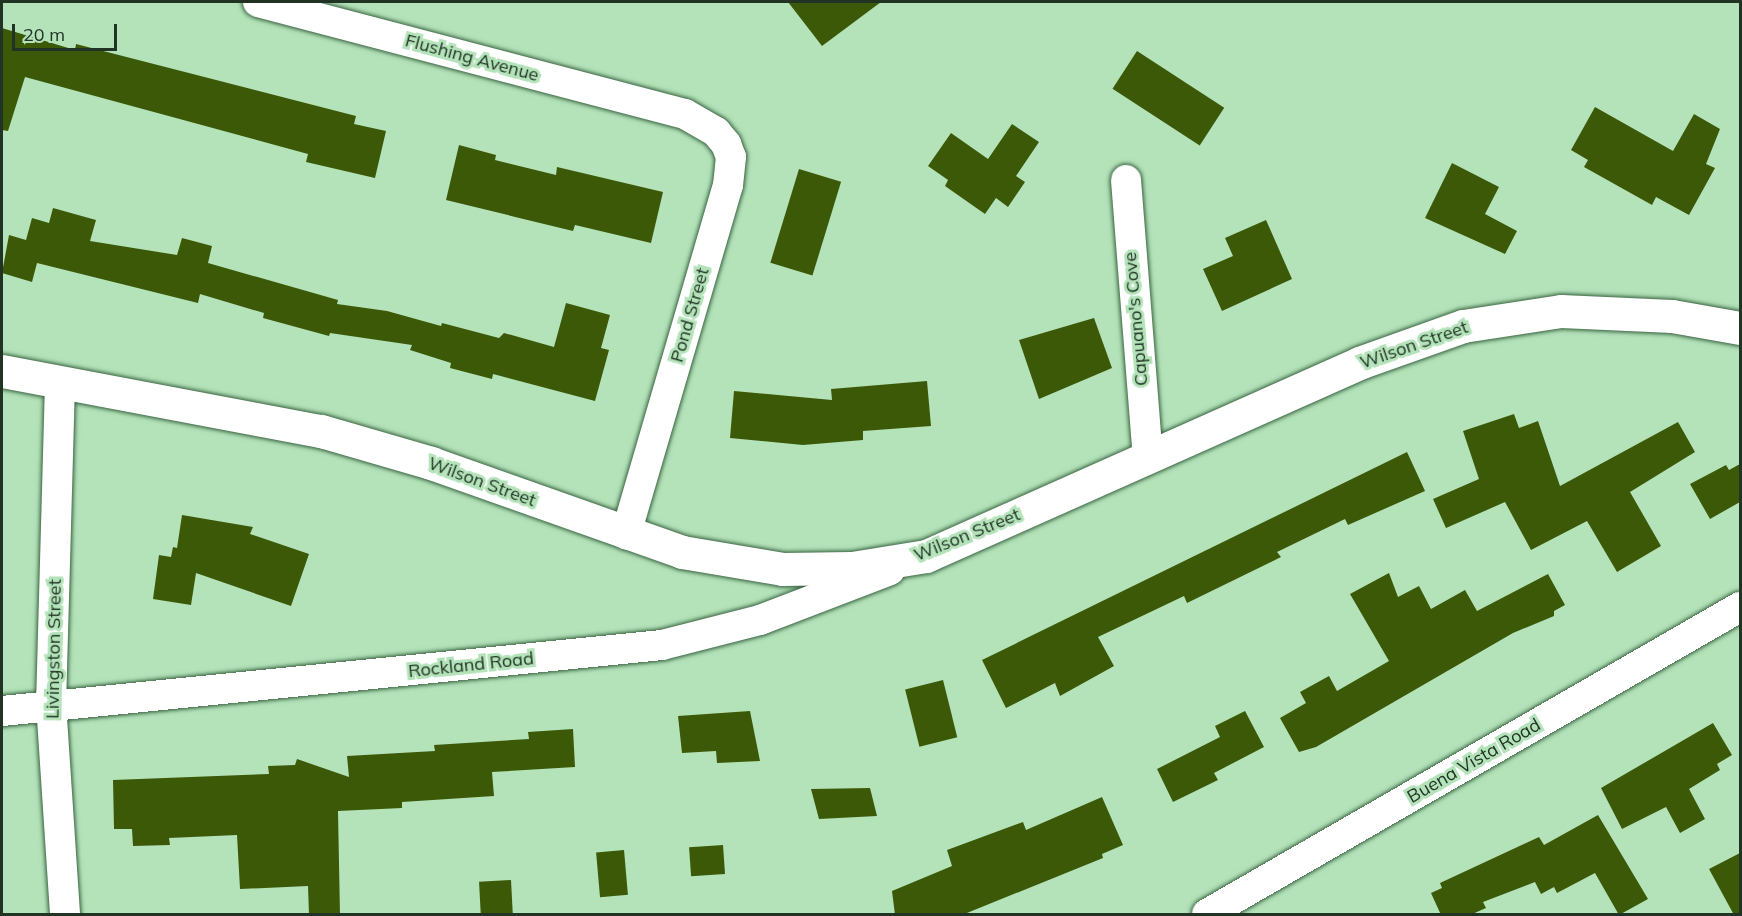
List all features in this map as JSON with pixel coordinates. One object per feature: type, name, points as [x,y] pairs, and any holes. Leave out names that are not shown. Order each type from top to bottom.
[{"type":"main road","name":"Wilson Street","points":[[2,371],[321,431],[431,463],[681,552],[782,569],[852,568],[926,556],[1359,363],[1463,326],[1561,311],[1672,316],[1740,327]]},
{"type":"street","name":"Flushing Avenue","points":[[258,2],[685,114]]},
{"type":"street","name":"Pond Street","points":[[626,534],[731,171],[726,144],[716,132],[685,114]]},
{"type":"street","name":"Capuano's Cove","points":[[1126,180],[1148,457]]},
{"type":"street","name":"Livingston Street","points":[[60,383],[51,703],[65,915]]},
{"type":"street","name":"Rockland Road","points":[[2,711],[51,703],[367,676],[662,645],[760,620],[926,556]]},
{"type":"street","name":"Buena Vista Road","points":[[1207,915],[1740,607]]},
{"type":"building","points":[[788,2],[881,2],[822,46]]},
{"type":"building","points":[[2,28],[75,50],[76,44],[356,116],[354,124],[386,131],[375,178],[306,162],[308,154],[25,77],[8,131],[2,130]]},
{"type":"building","points":[[1137,51],[1224,108],[1200,145],[1112,89]]},
{"type":"building","points":[[1595,107],[1673,151],[1694,114],[1720,129],[1706,164],[1715,168],[1689,215],[1656,197],[1652,205],[1584,167],[1588,160],[1571,150]]},
{"type":"building","points":[[1012,124],[1039,142],[1016,176],[1025,182],[1008,207],[996,198],[985,214],[945,186],[948,180],[928,166],[951,133],[988,159]]},
{"type":"building","points":[[459,145],[496,155],[495,160],[556,175],[557,167],[663,192],[651,243],[575,225],[573,231],[446,200]]},
{"type":"building","points":[[1452,163],[1499,187],[1485,214],[1517,231],[1505,254],[1425,218]]},
{"type":"building","points":[[799,169],[841,182],[812,276],[770,263]]},
{"type":"building","points":[[53,208],[96,220],[90,241],[177,255],[182,238],[212,246],[208,263],[338,300],[337,304],[387,311],[441,326],[442,323],[499,338],[504,333],[554,347],[566,303],[610,315],[601,348],[609,350],[595,401],[493,374],[492,379],[450,368],[451,363],[410,350],[412,345],[330,333],[329,336],[263,318],[264,313],[200,294],[198,303],[37,263],[32,282],[2,273],[9,235],[26,240],[32,218],[49,223]]},
{"type":"building","points":[[1266,220],[1292,279],[1222,311],[1203,269],[1233,256],[1225,238]]},
{"type":"building","points":[[1094,318],[1112,368],[1039,399],[1019,340]]},
{"type":"building","points":[[927,381],[931,426],[863,431],[863,440],[803,445],[730,438],[734,391],[832,400],[831,389]]},
{"type":"building","points":[[1514,414],[1519,428],[1538,421],[1560,486],[1678,422],[1695,452],[1630,492],[1661,546],[1617,572],[1587,521],[1531,550],[1505,502],[1446,528],[1433,499],[1479,479],[1463,431]]},
{"type":"building","points":[[1407,452],[1425,491],[1348,525],[1345,519],[1277,552],[1281,557],[1187,603],[1184,596],[1098,637],[1114,666],[1060,696],[1055,683],[1006,708],[982,660]]},
{"type":"building","points":[[1740,464],[1740,502],[1710,519],[1690,484],[1726,465],[1729,470]]},
{"type":"building","points":[[182,515],[253,527],[250,534],[309,554],[291,606],[196,573],[191,605],[153,599],[159,555],[171,557],[173,547],[177,548]]},
{"type":"building","points":[[1389,573],[1398,597],[1419,586],[1431,609],[1465,590],[1477,611],[1548,574],[1565,605],[1554,611],[1554,616],[1513,633],[1316,747],[1299,752],[1280,718],[1306,703],[1300,692],[1329,676],[1337,691],[1389,661],[1350,594]]},
{"type":"building","points":[[943,680],[957,737],[919,747],[905,689]]},
{"type":"building","points":[[750,711],[760,761],[717,763],[716,751],[682,753],[678,716]]},
{"type":"building","points":[[1245,711],[1264,747],[1214,773],[1218,780],[1173,802],[1157,769],[1220,737],[1215,726]]},
{"type":"building","points":[[1713,723],[1732,755],[1717,764],[1720,770],[1689,789],[1705,819],[1680,833],[1666,807],[1622,829],[1601,788]]},
{"type":"building","points":[[573,729],[575,767],[492,772],[494,796],[402,802],[402,808],[338,811],[340,915],[309,915],[308,886],[240,889],[237,835],[169,838],[170,845],[133,846],[132,829],[114,829],[113,780],[269,774],[268,766],[295,765],[297,759],[349,777],[347,756],[435,751],[434,745],[529,739],[528,732]]},
{"type":"building","points":[[870,788],[877,816],[819,819],[811,789]]},
{"type":"building","points":[[1102,797],[1123,845],[1102,854],[1103,858],[962,915],[895,915],[892,891],[952,866],[947,850],[1023,822],[1026,830]]},
{"type":"building","points":[[1598,815],[1648,899],[1619,915],[1595,873],[1557,893],[1554,887],[1541,894],[1535,882],[1483,902],[1486,908],[1470,915],[1441,915],[1431,893],[1442,888],[1440,883],[1539,837],[1544,845]]},
{"type":"building","points":[[723,845],[725,874],[691,876],[689,847]]},
{"type":"building","points":[[624,850],[628,895],[600,897],[596,852]]},
{"type":"building","points":[[1740,853],[1740,915],[1734,915],[1709,869]]},
{"type":"building","points":[[511,880],[513,914],[481,914],[479,882]]}]
